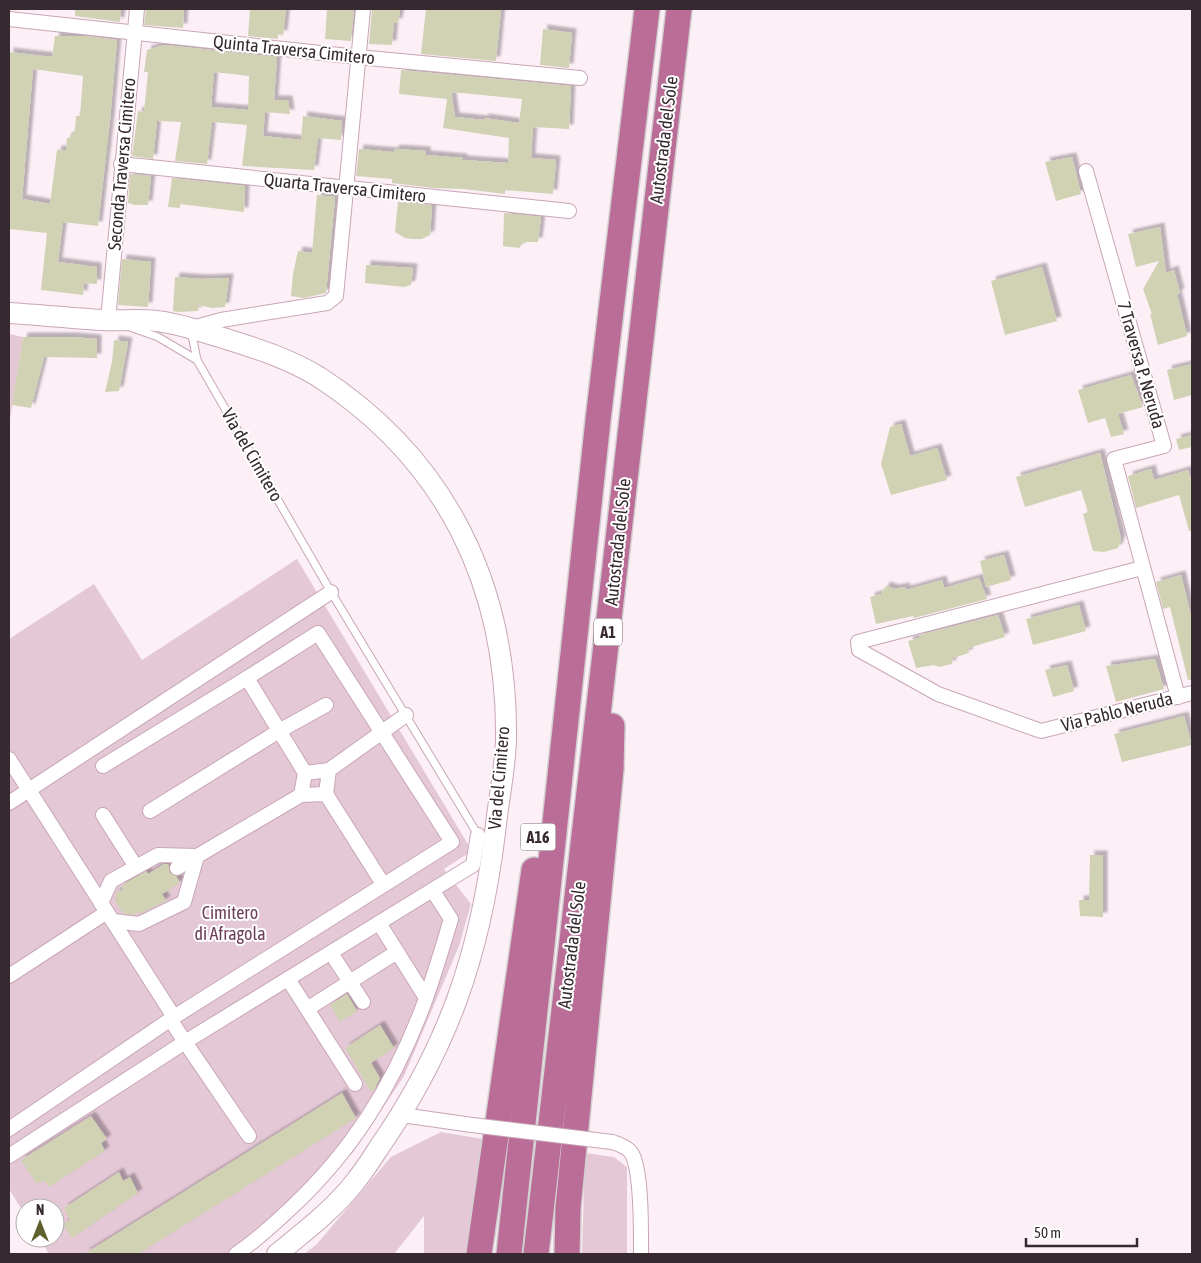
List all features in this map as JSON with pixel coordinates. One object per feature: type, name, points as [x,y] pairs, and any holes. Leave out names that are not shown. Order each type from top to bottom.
[{"type":"highway","name":"Autostrada del Sole","points":[[509,1254],[598,420],[646,9]]},
{"type":"highway","name":"Autostrada del Sole","points":[[536,1254],[680,9]]},
{"type":"highway","name":"A16","points":[[479,1254],[598,420]]},
{"type":"highway","points":[[567,1254],[568,1208],[611,769],[616,566]]},
{"type":"main road","name":"Via del Cimitero","points":[[9,313],[108,320],[159,321],[191,328],[277,355],[316,376],[361,407],[394,438],[429,479],[456,520],[475,560],[489,601],[500,645],[506,743],[490,868],[482,913],[473,951],[456,1004],[438,1049],[402,1115],[354,1183],[318,1220],[277,1254]]},
{"type":"street","name":"Seconda Traversa Cimitero","points":[[108,320],[136,9]]},
{"type":"street","points":[[191,328],[221,320],[327,302],[336,296],[363,9]]},
{"type":"street","name":"Quinta Traversa Cimitero","points":[[9,19],[580,78]]},
{"type":"street","name":"Quarta Traversa Cimitero","points":[[121,164],[569,211]]},
{"type":"street","name":"7 Traversa P. Neruda","points":[[1086,171],[1164,446],[1114,459],[1178,697]]},
{"type":"street","name":"Via Pablo Neruda","points":[[1142,568],[858,642],[859,650],[938,694],[1041,731],[1192,693]]},
{"type":"street","points":[[9,803],[331,592]]},
{"type":"street","points":[[9,1130],[172,1018],[452,842],[318,633],[104,766]]},
{"type":"street","points":[[247,678],[305,774],[301,795]]},
{"type":"street","points":[[150,811],[279,731],[326,705]]},
{"type":"street","points":[[305,774],[329,770],[406,715]]},
{"type":"street","points":[[9,759],[107,912],[185,1042],[249,1136]]},
{"type":"street","points":[[329,770],[326,794],[383,884]]},
{"type":"street","points":[[177,868],[301,795],[326,794]]},
{"type":"street","points":[[103,815],[136,867]]},
{"type":"street","points":[[9,1156],[185,1042],[473,865],[478,835]]},
{"type":"street","points":[[9,976],[107,912],[111,881],[158,855],[197,856]]},
{"type":"street","points":[[107,912],[139,924],[184,902],[197,856]]},
{"type":"street","points":[[236,1254],[251,1245],[314,1187],[353,1140],[384,1092],[400,1060],[426,998],[451,918],[433,890]]},
{"type":"street","points":[[379,923],[426,998]]},
{"type":"street","points":[[307,1009],[397,952]]},
{"type":"street","points":[[331,953],[363,1002]]},
{"type":"street","points":[[288,979],[355,1084]]},
{"type":"street","points":[[402,1115],[612,1142],[624,1146],[631,1152],[636,1167],[641,1254]]},
{"type":"lane","points":[[108,320],[158,337],[197,360]]},
{"type":"lane","name":"Via del Cimitero","points":[[191,328],[197,360],[331,592],[478,835]]},
{"type":"green space","points":[[9,334],[23,337],[9,426]]},
{"type":"green space","name":"Cimitero di Afragola","points":[[297,559],[472,851],[444,869],[471,904],[459,946],[404,1076],[354,1151],[307,1203],[250,1253],[49,1254],[45,1248],[65,1248],[65,1198],[15,1199],[9,1189],[9,639],[94,584],[142,660]]},
{"type":"green space","points":[[441,1132],[489,1140],[474,1254],[424,1254],[424,1216],[394,1254],[304,1254],[316,1245],[391,1157]]},
{"type":"green space","points":[[585,1153],[614,1157],[627,1167],[627,1254],[582,1254]]},
{"type":"building","points":[[75,9],[121,9],[120,22],[75,16]]},
{"type":"building","points":[[146,9],[184,9],[183,28],[144,25]]},
{"type":"building","points":[[250,9],[286,9],[283,35],[278,34],[278,39],[248,36]]},
{"type":"building","points":[[327,9],[354,9],[351,41],[325,39]]},
{"type":"building","points":[[372,9],[400,10],[398,23],[394,22],[392,45],[369,44]]},
{"type":"building","points":[[426,9],[501,9],[496,61],[421,54]]},
{"type":"building","points":[[543,29],[572,33],[569,68],[540,65]]},
{"type":"building","points":[[55,36],[86,36],[117,40],[98,226],[63,222],[58,262],[97,267],[97,284],[84,283],[83,295],[41,290],[47,233],[9,229],[9,52],[52,57]],"holes":[[[33,69],[83,76],[80,116],[76,116],[75,131],[71,133],[71,137],[67,138],[66,150],[57,150],[50,204],[22,199]]]},
{"type":"building","points":[[165,45],[277,57],[274,100],[288,100],[290,114],[265,112],[263,136],[301,140],[303,116],[342,121],[341,140],[318,138],[314,170],[242,166],[247,125],[212,122],[207,164],[175,161],[181,122],[157,121],[153,159],[132,156],[138,111],[144,112],[148,72],[144,72],[147,50]],"holes":[[[214,72],[249,76],[248,110],[211,107]]]},
{"type":"building","points":[[401,70],[571,86],[569,129],[533,127],[531,158],[556,160],[553,194],[505,190],[505,194],[464,189],[433,188],[392,183],[392,179],[356,176],[359,149],[394,152],[395,149],[426,151],[426,155],[508,163],[509,138],[443,128],[447,99],[399,94]],"holes":[[[451,92],[522,99],[519,123],[484,118],[484,120],[455,117]]]},
{"type":"building","points":[[1072,157],[1081,194],[1056,201],[1045,162]]},
{"type":"building","points":[[130,174],[151,176],[148,205],[128,203]]},
{"type":"building","points":[[172,178],[245,186],[244,212],[180,204],[180,208],[168,207]]},
{"type":"building","points":[[317,195],[335,197],[326,293],[304,298],[291,296],[298,251],[312,253]]},
{"type":"building","points":[[398,202],[432,205],[430,235],[422,239],[412,239],[405,238],[395,232]]},
{"type":"building","points":[[504,213],[541,217],[538,242],[524,242],[519,248],[503,246]]},
{"type":"building","points":[[1160,227],[1166,273],[1174,270],[1180,293],[1177,294],[1187,336],[1158,345],[1150,314],[1152,314],[1143,289],[1159,261],[1136,267],[1128,234]]},
{"type":"building","points":[[122,259],[151,262],[148,307],[118,305]]},
{"type":"building","points":[[366,265],[413,268],[411,285],[404,287],[365,283]]},
{"type":"building","points":[[1042,267],[1057,321],[1005,335],[991,281]]},
{"type":"building","points":[[175,277],[229,278],[225,307],[212,308],[199,305],[198,311],[173,311]]},
{"type":"building","points":[[23,337],[97,339],[97,358],[44,357],[31,408],[12,405]]},
{"type":"building","points":[[114,340],[128,342],[119,391],[105,392],[112,362]]},
{"type":"building","points":[[1192,364],[1192,395],[1174,400],[1167,370]]},
{"type":"building","points":[[1131,375],[1143,407],[1118,414],[1124,434],[1111,437],[1105,418],[1088,423],[1078,390]]},
{"type":"building","points":[[901,424],[910,456],[937,448],[947,480],[891,495],[881,464],[890,427]]},
{"type":"building","points":[[1192,435],[1192,447],[1179,450],[1176,439]]},
{"type":"building","points":[[1100,453],[1121,539],[1118,548],[1104,552],[1093,551],[1083,514],[1088,512],[1081,490],[1025,507],[1016,477]]},
{"type":"building","points":[[1151,469],[1154,480],[1188,470],[1192,483],[1192,531],[1189,531],[1179,495],[1136,508],[1128,476]]},
{"type":"building","points":[[1004,555],[1011,580],[986,587],[980,561]]},
{"type":"building","points":[[1181,575],[1192,615],[1192,680],[1188,680],[1170,607],[1163,609],[1156,582]]},
{"type":"building","points":[[979,578],[987,599],[914,618],[913,616],[876,624],[870,597],[881,594],[886,586],[894,589],[905,587],[906,590],[942,580],[944,588]]},
{"type":"building","points":[[1079,605],[1086,631],[1033,645],[1026,619]]},
{"type":"building","points":[[998,615],[1005,637],[968,648],[969,653],[953,658],[952,664],[939,667],[934,665],[916,668],[908,641],[919,638],[919,635]]},
{"type":"building","points":[[1155,659],[1164,689],[1116,702],[1106,666]]},
{"type":"building","points":[[1067,665],[1074,691],[1053,697],[1045,670]]},
{"type":"building","points":[[1184,716],[1192,745],[1122,762],[1114,734]]},
{"type":"building","points":[[1090,855],[1103,855],[1103,917],[1080,916],[1079,900],[1089,900]]},
{"type":"building","points":[[164,864],[168,864],[170,873],[176,876],[180,883],[162,894],[166,901],[139,914],[138,912],[134,915],[123,913],[115,901],[116,893],[123,889],[121,886],[146,871],[148,874]]},
{"type":"building","points":[[347,994],[357,1011],[340,1022],[330,1005]]},
{"type":"building","points":[[380,1025],[394,1048],[371,1063],[380,1078],[371,1092],[345,1048]]},
{"type":"building","points":[[342,1093],[356,1118],[138,1254],[84,1254]]},
{"type":"building","points":[[91,1116],[107,1139],[101,1143],[105,1151],[49,1187],[45,1181],[36,1183],[21,1160]]},
{"type":"building","points":[[119,1172],[123,1181],[130,1177],[138,1193],[72,1238],[65,1227],[65,1223],[70,1220],[65,1207]]}]
